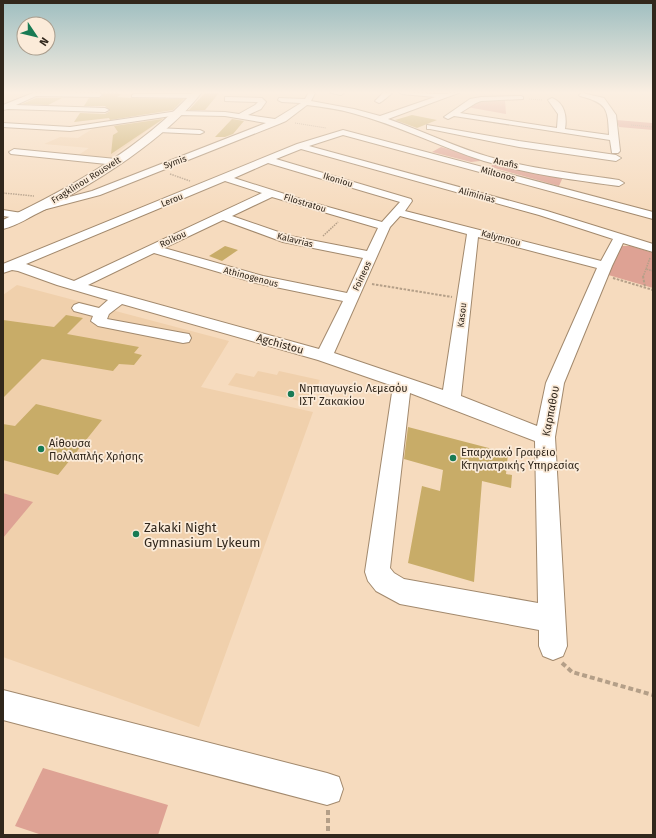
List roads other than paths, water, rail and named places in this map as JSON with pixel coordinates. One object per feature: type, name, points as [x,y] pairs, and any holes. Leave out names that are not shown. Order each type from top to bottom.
[{"type":"main road","name":"Fragklinou Rousvelt","points":[[3,226],[24,216],[38,202],[66,193],[116,162],[158,131]]},
{"type":"street","points":[[56,136],[66,131]]},
{"type":"street","points":[[182,131],[200,132]]},
{"type":"street","name":"Symis","points":[[38,202],[96,192],[252,131]]},
{"type":"street","name":"Anafis","points":[[414,131],[490,160],[565,175],[620,190]]},
{"type":"street","points":[[451,131],[616,164]]},
{"type":"street","points":[[562,131],[613,138]]},
{"type":"street","points":[[613,131],[622,203],[621,207]]},
{"type":"street","name":"Lerou","points":[[7,268],[300,146],[343,132]]},
{"type":"street","name":"Miltonos","points":[[343,132],[653,216]]},
{"type":"street","points":[[3,151],[22,143]]},
{"type":"street","name":"Aliminias","points":[[300,146],[543,213],[620,237],[652,252]]},
{"type":"street","points":[[14,152],[116,162]]},
{"type":"street","name":"Ikoniou","points":[[268,160],[407,201]]},
{"type":"street","points":[[478,168],[490,160]]},
{"type":"street","name":"Filostratou","points":[[225,178],[385,226]]},
{"type":"street","name":"Symis","points":[[66,193],[96,192]]},
{"type":"street","points":[[543,213],[566,192]]},
{"type":"street","name":"Roikou","points":[[75,286],[271,193]]},
{"type":"street","name":"Foineos","points":[[324,356],[385,226],[407,201]]},
{"type":"street","points":[[3,212],[24,216]]},
{"type":"street","name":"Kalymnou","points":[[397,212],[473,231],[604,270]]},
{"type":"street","name":"Kalavrias","points":[[221,216],[287,240],[371,256]]},
{"type":"street","name":"Kasou","points":[[451,400],[473,231]]},
{"type":"street","name":"Καρπαθου","points":[[553,646],[545,437],[556,383],[604,270],[620,237]]},
{"type":"street","name":"Athinogenous","points":[[152,249],[260,280],[351,298]]},
{"type":"street","name":"Agchistou","points":[[7,268],[20,267],[75,286],[324,356],[451,400],[545,437]]},
{"type":"street","points":[[120,298],[102,313],[99,317],[99,321],[183,338]]},
{"type":"street","points":[[79,308],[102,313]]},
{"type":"street","points":[[402,383],[377,572],[385,582],[400,591],[552,619]]},
{"type":"street","points":[[3,705],[328,789]]},
{"type":"place","name":"Νηπιαγωγείο Λεμεσόυ ΙΣΤ' Ζακακίου","points":[[291,394]]},
{"type":"place","name":"Αίθουσα Πολλαπλής Χρήσης","points":[[41,449]]},
{"type":"place","name":"Επαρχιακό Γραφέιο Κτηνιατρικής Υπηρεσίας","points":[[453,458]]},
{"type":"place","name":"Zakaki Night Gymnasium Lykeum","points":[[136,534]]}]
